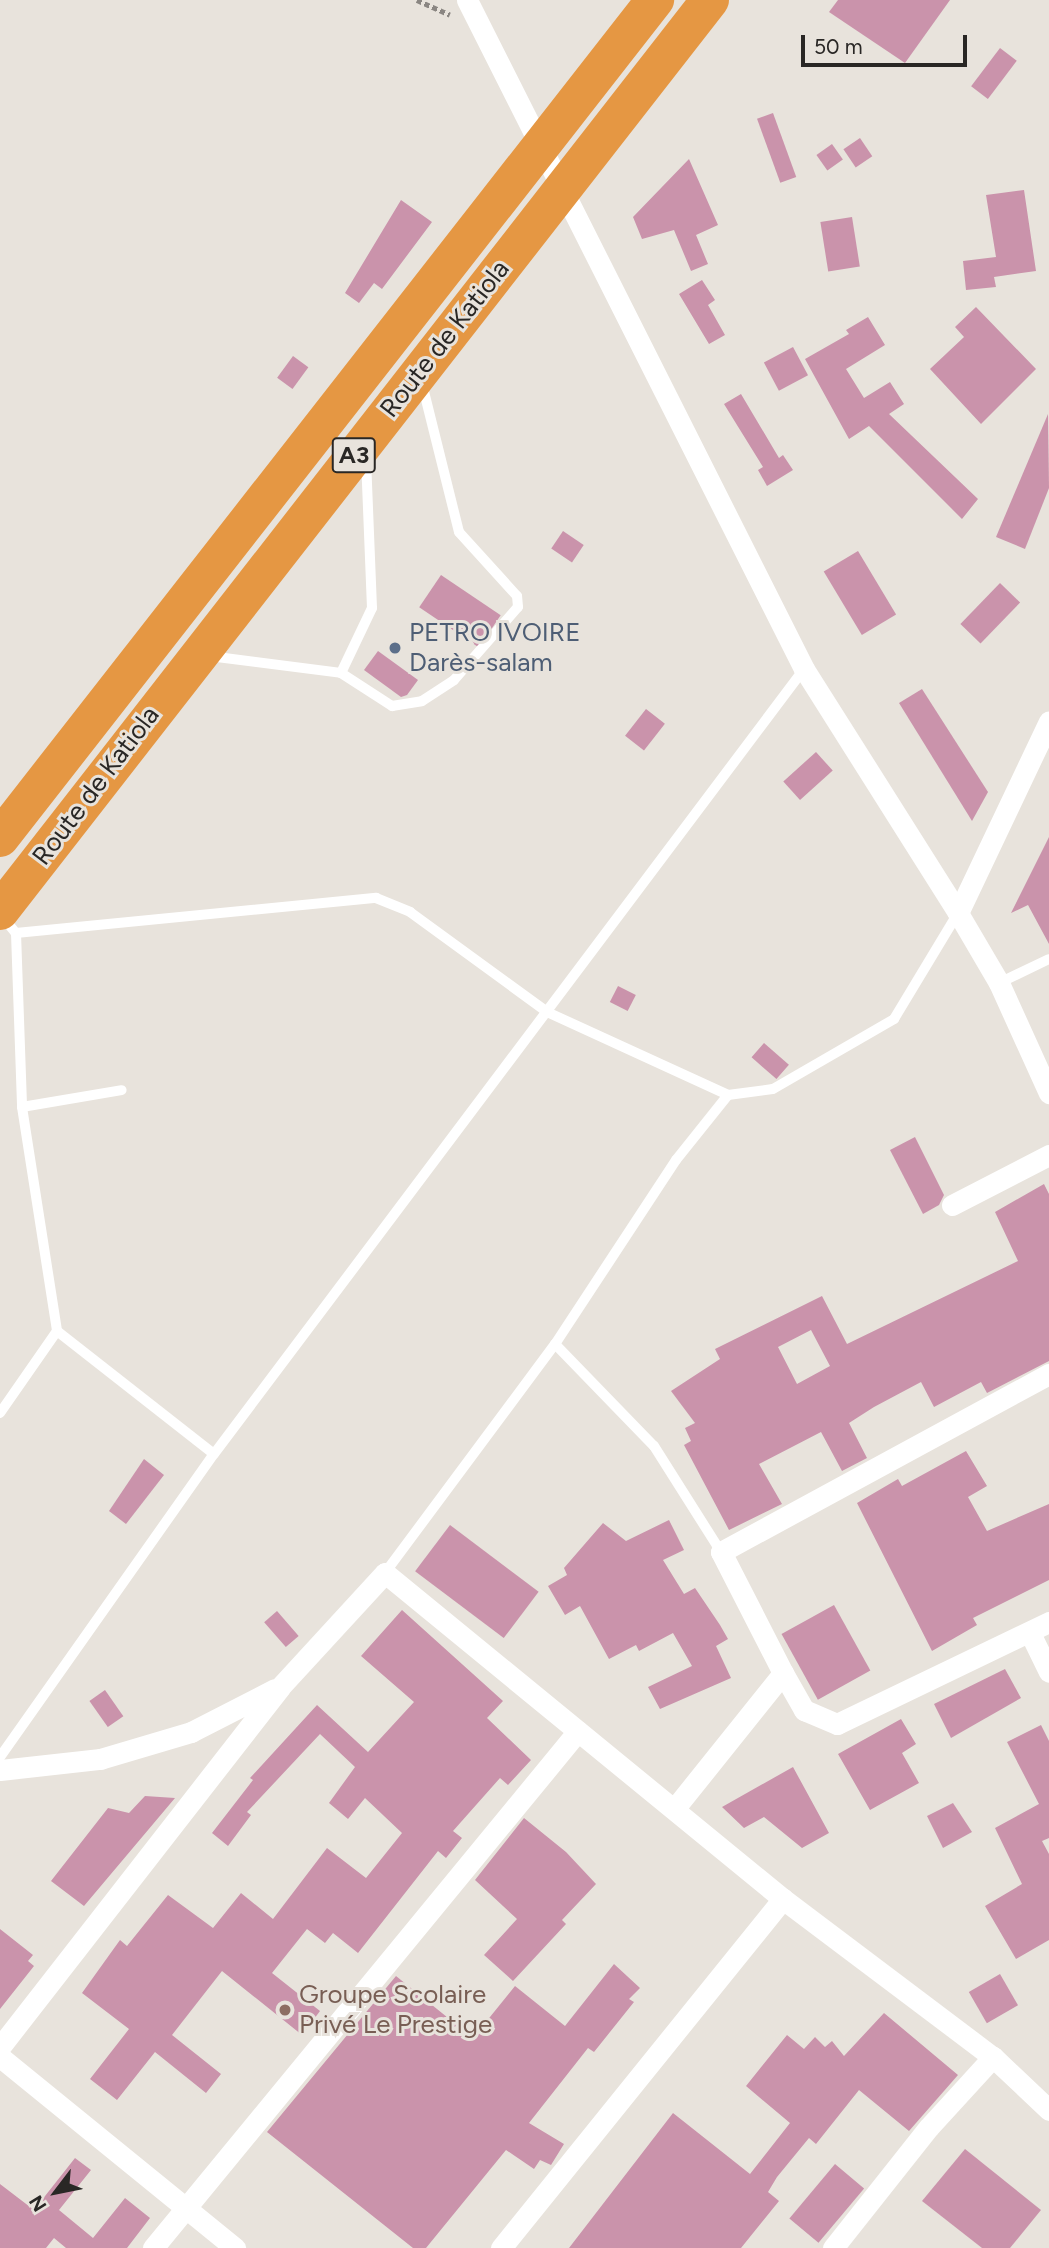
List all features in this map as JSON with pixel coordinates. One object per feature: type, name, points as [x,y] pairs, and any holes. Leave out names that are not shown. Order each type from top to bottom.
[{"type":"highway","name":"Route de Katiola","points":[[0,838],[543,148],[655,0]]},
{"type":"highway","name":"Route de Katiola","points":[[5,919],[196,654],[710,0]]},
{"type":"street","points":[[469,5],[564,188],[804,669],[999,983],[1049,1093]]},
{"type":"street","points":[[958,913],[1049,721]]},
{"type":"street","points":[[952,1206],[1049,1155]]},
{"type":"street","points":[[1049,1374],[721,1552],[804,1710],[837,1724],[1049,1622]]},
{"type":"street","points":[[0,2047],[280,1687],[385,1573],[676,1808],[783,1899],[993,2057],[1049,2110]]},
{"type":"street","points":[[1030,1633],[1049,1672]]},
{"type":"street","points":[[676,1808],[783,1673]]},
{"type":"street","points":[[0,1770],[100,1759],[191,1732],[280,1687]]},
{"type":"street","points":[[153,2248],[578,1731]]},
{"type":"street","points":[[501,2248],[783,1899]]},
{"type":"street","points":[[0,2057],[235,2248]]},
{"type":"street","points":[[833,2248],[929,2127],[993,2057]]},
{"type":"lane","points":[[196,654],[341,673],[392,706],[422,701],[454,680],[518,607],[517,596],[458,532],[450,511],[419,370]]},
{"type":"lane","points":[[341,673],[372,608],[366,441]]},
{"type":"lane","points":[[0,1757],[214,1454],[804,669]]},
{"type":"lane","points":[[214,1454],[57,1331],[22,1107],[5,919],[376,898],[411,912],[547,1012],[728,1095],[773,1089],[894,1019],[958,913]]},
{"type":"lane","points":[[999,983],[1049,959]]},
{"type":"lane","points":[[22,1107],[122,1090]]},
{"type":"lane","points":[[385,1573],[555,1344],[676,1160],[728,1095]]},
{"type":"lane","points":[[0,1413],[57,1331]]},
{"type":"lane","points":[[555,1344],[654,1446],[721,1552]]},
{"type":"path","points":[[417,0],[449,15],[469,5]]},
{"type":"building","points":[[838,0],[950,0],[905,63],[829,12]]},
{"type":"building","points":[[1000,48],[1017,61],[988,99],[971,86]]},
{"type":"building","points":[[773,113],[796,177],[780,183],[757,119]]},
{"type":"building","points":[[860,138],[872,156],[856,167],[843,149]]},
{"type":"building","points":[[832,144],[843,160],[827,170],[816,155]]},
{"type":"building","points":[[689,159],[718,225],[696,235],[708,264],[691,271],[674,230],[642,239],[633,217]]},
{"type":"building","points":[[1024,190],[1036,271],[994,277],[996,287],[966,290],[963,261],[996,257],[986,195]]},
{"type":"building","points":[[401,200],[432,222],[382,289],[374,283],[359,303],[345,293]]},
{"type":"building","points":[[852,217],[860,266],[828,271],[820,222]]},
{"type":"building","points":[[702,280],[715,300],[708,305],[725,335],[709,344],[679,294]]},
{"type":"building","points":[[976,307],[1036,369],[981,424],[930,369],[964,337],[955,327]]},
{"type":"building","points":[[868,317],[885,345],[846,369],[864,398],[890,382],[904,404],[889,414],[978,499],[962,519],[869,426],[849,439],[805,359],[849,334],[846,330]]},
{"type":"building","points":[[793,347],[808,375],[779,391],[764,362]]},
{"type":"building","points":[[293,356],[308,367],[293,389],[277,378]]},
{"type":"building","points":[[741,394],[779,458],[783,455],[793,470],[767,486],[758,470],[763,467],[724,404]]},
{"type":"building","points":[[1048,414],[1049,488],[1025,549],[996,537]]},
{"type":"building","points":[[563,531],[584,545],[572,562],[551,548]]},
{"type":"building","points":[[858,551],[896,614],[862,635],[824,572]]},
{"type":"building","points":[[441,575],[501,615],[479,648],[419,607]]},
{"type":"building","points":[[1000,583],[1020,602],[981,643],[960,624]]},
{"type":"building","points":[[378,651],[418,680],[407,695],[401,697],[364,670]]},
{"type":"building","points":[[922,689],[988,792],[972,821],[899,703]]},
{"type":"building","points":[[646,709],[665,724],[644,751],[625,736]]},
{"type":"building","points":[[816,752],[833,771],[800,800],[783,781]]},
{"type":"building","points":[[1049,837],[1049,944],[1028,905],[1011,913]]},
{"type":"building","points":[[618,986],[636,995],[628,1011],[610,1002]]},
{"type":"building","points":[[764,1043],[789,1065],[776,1079],[752,1057]]},
{"type":"building","points":[[915,1137],[944,1195],[939,1205],[923,1214],[890,1150]]},
{"type":"building","points":[[1044,1184],[1049,1194],[1049,1361],[987,1393],[981,1382],[934,1407],[921,1382],[849,1423],[867,1458],[842,1471],[821,1432],[759,1464],[782,1504],[729,1530],[684,1445],[691,1441],[685,1428],[695,1423],[671,1391],[720,1359],[715,1349],[822,1296],[847,1344],[1018,1261],[995,1212]],"holes":[[[811,1330],[830,1366],[797,1384],[778,1347]]]},
{"type":"building","points":[[966,1451],[987,1486],[968,1497],[987,1531],[1049,1504],[1049,1580],[973,1618],[977,1625],[932,1651],[857,1503],[898,1479],[902,1486]]},
{"type":"building","points":[[144,1459],[164,1475],[126,1524],[109,1511]]},
{"type":"building","points":[[669,1520],[684,1550],[663,1560],[684,1594],[695,1588],[720,1625],[728,1639],[716,1646],[731,1678],[660,1709],[648,1687],[692,1666],[673,1633],[639,1651],[636,1645],[609,1659],[580,1606],[565,1615],[548,1586],[567,1575],[564,1568],[603,1523],[626,1541]]},
{"type":"building","points":[[450,1525],[539,1592],[504,1638],[415,1571]]},
{"type":"building","points":[[834,1605],[870,1671],[818,1700],[782,1634]]},
{"type":"building","points":[[402,1610],[503,1701],[487,1718],[531,1760],[508,1785],[500,1778],[453,1831],[462,1838],[446,1858],[438,1851],[358,1953],[333,1933],[325,1943],[307,1929],[272,1973],[320,2011],[302,2035],[222,1971],[172,2035],[221,2074],[206,2093],[155,2052],[117,2100],[90,2079],[129,2029],[82,1993],[120,1940],[127,1946],[168,1895],[213,1928],[241,1893],[273,1919],[327,1848],[366,1878],[402,1833],[365,1798],[348,1819],[329,1803],[355,1767],[320,1734],[247,1812],[251,1815],[228,1846],[212,1833],[253,1780],[250,1778],[317,1705],[368,1752],[414,1702],[361,1656]]},
{"type":"building","points":[[277,1611],[299,1636],[286,1647],[264,1622]]},
{"type":"building","points":[[1005,1669],[1021,1698],[951,1738],[934,1704]]},
{"type":"building","points":[[105,1690],[123,1716],[108,1727],[89,1701]]},
{"type":"building","points":[[901,1719],[916,1744],[902,1753],[919,1783],[870,1810],[838,1754]]},
{"type":"building","points":[[1041,1725],[1049,1741],[1049,1838],[1042,1841],[1049,1854],[1049,1940],[1016,1959],[985,1906],[1022,1884],[995,1828],[1039,1804],[1007,1742]]},
{"type":"building","points":[[793,1767],[829,1833],[802,1848],[764,1817],[744,1828],[722,1807]]},
{"type":"building","points":[[145,1796],[175,1798],[84,1906],[51,1881],[108,1808],[129,1813]]},
{"type":"building","points":[[953,1803],[972,1832],[943,1848],[927,1816]]},
{"type":"building","points":[[524,1818],[566,1852],[596,1884],[562,1920],[566,1924],[513,1981],[484,1955],[517,1919],[475,1880]]},
{"type":"building","points":[[0,1929],[33,1955],[28,1961],[34,1966],[0,2009]]},
{"type":"building","points":[[614,1964],[640,1988],[629,1999],[634,2002],[594,2052],[588,2048],[529,2123],[564,2144],[551,2165],[540,2160],[534,2169],[506,2150],[426,2248],[413,2248],[267,2132],[396,1976],[473,2038],[515,1986],[565,2026]]},
{"type":"building","points":[[1000,1974],[1018,2005],[987,2023],[969,1992]]},
{"type":"building","points":[[884,2013],[958,2075],[909,2131],[859,2090],[816,2144],[809,2138],[777,2177],[768,2192],[779,2201],[741,2248],[569,2248],[673,2113],[750,2174],[790,2123],[746,2086],[787,2035],[804,2049],[815,2037],[825,2047],[832,2041],[844,2056]]},
{"type":"building","points":[[965,2149],[1041,2210],[1010,2248],[982,2248],[922,2201]]},
{"type":"building","points":[[75,2158],[91,2170],[59,2210],[93,2238],[125,2198],[150,2218],[127,2248],[66,2248],[54,2238],[46,2248],[0,2248],[0,2184],[34,2210]]},
{"type":"building","points":[[835,2164],[864,2188],[818,2243],[789,2218]]},
{"type":"place","name":"PETRO IVOIRE Darès-salam","points":[[395,648]]},
{"type":"place","name":"Groupe Scolaire Privé Le Prestige","points":[[285,2010]]}]
